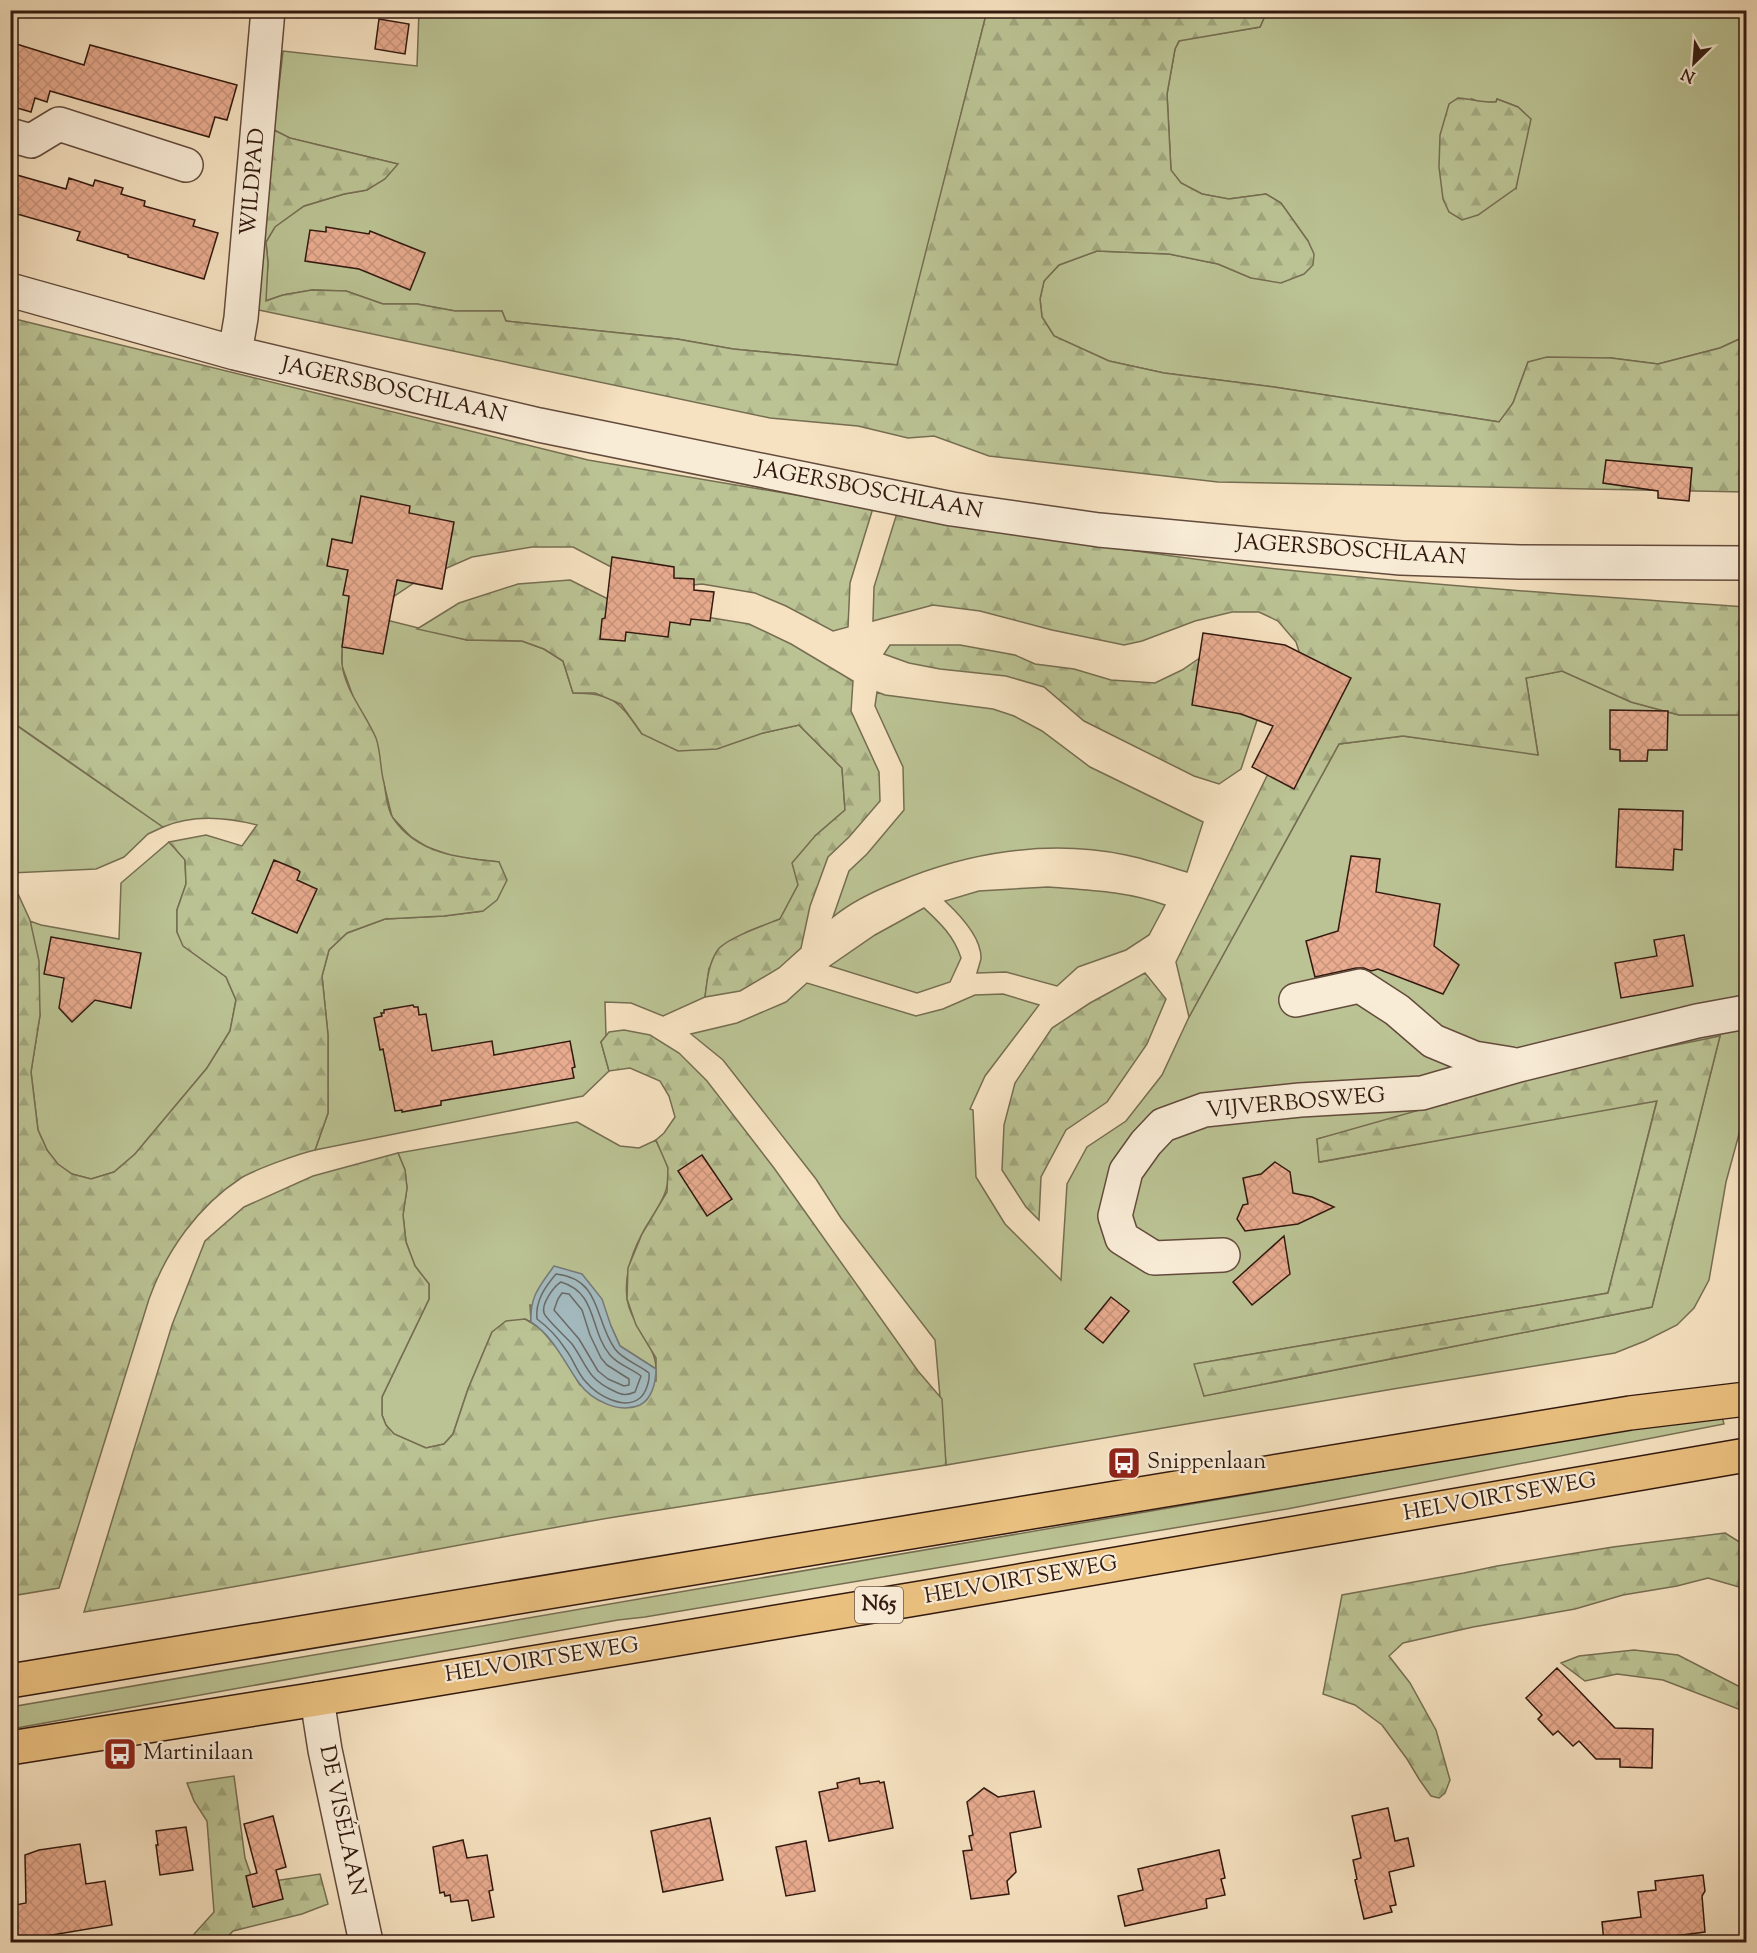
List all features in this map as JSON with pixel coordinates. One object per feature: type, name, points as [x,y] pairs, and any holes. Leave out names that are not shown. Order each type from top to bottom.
[{"type":"main road","points":[[10,1681],[1630,1413],[1746,1400]]},
{"type":"main road","name":"HELVOIRTSEWEG","points":[[10,1748],[939,1595],[1746,1455]]},
{"type":"street","name":"WILDPAD","points":[[235,353],[242,318],[268,10]]},
{"type":"street","points":[[10,135],[31,141],[59,124],[186,165]]},
{"type":"street","name":"JAGERSBOSCHLAAN","points":[[10,290],[235,353],[539,425],[951,509],[1099,530],[1401,558],[1520,562],[1746,563]]},
{"type":"street","name":"VIJVERBOSWEG","points":[[1296,1000],[1360,986],[1397,1010],[1433,1041],[1474,1058],[1519,1065]]},
{"type":"street","name":"VIJVERBOSWEG","points":[[1223,1255],[1154,1258],[1122,1238],[1115,1216],[1126,1171],[1146,1143],[1163,1125],[1204,1110],[1300,1100],[1422,1093],[1519,1065],[1746,1012]]},
{"type":"street","name":"DE VISÉLAAN","points":[[317,1699],[325,1750],[366,1942]]},
{"type":"green space","points":[[419,11],[987,11],[898,365],[733,349],[677,339],[506,321],[502,311],[455,311],[417,304],[383,304],[346,291],[312,290],[265,301],[268,263],[266,242],[275,226],[304,206],[367,190],[397,164],[289,138],[274,130],[283,51],[417,66]]},
{"type":"green space","points":[[987,11],[1267,11],[1260,27],[1179,41],[1175,49],[1167,94],[1171,170],[1181,183],[1202,194],[1229,199],[1266,194],[1281,203],[1308,241],[1314,254],[1313,265],[1304,274],[1281,283],[1251,278],[1218,264],[1169,254],[1097,251],[1059,265],[1044,281],[1040,299],[1042,317],[1054,336],[1109,361],[1164,373],[1274,387],[1499,422],[1513,403],[1528,362],[1547,357],[1611,358],[1658,364],[1720,348],[1746,336],[1746,492],[1218,482],[989,456],[934,436],[908,438],[858,426],[770,418],[254,309],[259,287],[274,130],[290,138],[398,164],[385,179],[367,190],[304,206],[275,227],[266,242],[268,263],[266,301],[283,295],[312,290],[346,291],[383,304],[417,304],[455,311],[502,311],[506,321],[677,339],[733,349],[897,365]]},
{"type":"green space","points":[[1267,11],[1746,11],[1746,336],[1720,348],[1658,364],[1611,358],[1528,362],[1513,403],[1500,422],[1274,387],[1164,373],[1109,361],[1054,336],[1042,317],[1040,299],[1044,281],[1059,265],[1097,251],[1169,254],[1218,264],[1251,278],[1308,241],[1281,203],[1266,194],[1228,199],[1202,194],[1181,183],[1171,171],[1167,94],[1175,49],[1180,40],[1260,27]],"holes":[[[1472,99],[1481,103],[1496,102],[1497,99],[1518,107],[1520,164],[1516,188]]]},
{"type":"green space","points":[[1458,98],[1491,102],[1496,102],[1497,99],[1518,107],[1531,119],[1516,188],[1478,215],[1462,220],[1449,212],[1443,199],[1439,167],[1440,135],[1449,104]]},
{"type":"green space","points":[[11,318],[588,460],[873,508],[850,583],[848,627],[833,631],[786,606],[755,593],[702,584],[683,586],[615,569],[573,547],[532,547],[472,557],[417,581],[366,615],[346,623],[342,654],[344,674],[351,693],[376,738],[389,811],[393,818],[414,840],[427,847],[455,856],[499,862],[507,880],[497,900],[483,911],[444,916],[385,919],[347,933],[329,950],[322,976],[328,1035],[328,1113],[315,1150],[256,1170],[225,1189],[197,1216],[174,1247],[149,1299],[59,1588],[11,1596],[11,893],[18,894],[30,920],[39,961],[40,1015],[31,1072],[38,1130],[47,1150],[58,1164],[72,1174],[91,1179],[114,1172],[135,1154],[207,1068],[230,1031],[236,1000],[226,977],[183,946],[177,932],[177,910],[186,884],[185,860],[169,842],[206,835],[242,846],[257,825],[210,818],[186,820],[163,827],[11,721]]},
{"type":"green space","points":[[897,513],[1082,543],[1268,568],[1448,585],[1746,607],[1746,715],[1679,715],[1631,702],[1562,671],[1526,678],[1538,755],[1403,736],[1339,744],[1189,1017],[1176,962],[1285,739],[1304,667],[1296,642],[1278,621],[1259,612],[1232,612],[1195,621],[1142,641],[1124,645],[1052,630],[980,611],[933,605],[873,621],[874,587]]},
{"type":"green space","points":[[570,580],[626,608],[749,624],[791,644],[853,681],[851,711],[879,772],[880,801],[828,857],[810,906],[801,948],[779,968],[740,991],[705,997],[708,974],[714,956],[721,946],[728,942],[780,919],[798,885],[792,863],[815,836],[845,810],[842,768],[799,725],[763,733],[717,749],[678,751],[642,734],[621,704],[595,693],[573,693],[563,661],[544,649],[522,641],[467,640],[417,629],[459,603],[518,584]]},
{"type":"green space","points":[[366,615],[467,640],[522,641],[544,649],[563,661],[573,693],[598,695],[615,702],[642,734],[763,733],[799,725],[842,768],[845,810],[815,836],[798,885],[780,919],[747,932],[709,968],[705,997],[663,1016],[631,1003],[605,1002],[606,1036],[601,1042],[609,1071],[583,1096],[315,1150],[328,1113],[328,1035],[322,976],[329,950],[347,933],[385,919],[444,916],[483,911],[499,862],[455,857],[427,847],[411,837],[392,817],[383,780],[342,666],[342,644],[346,623]]},
{"type":"green space","points":[[890,645],[960,645],[1015,655],[1035,664],[1074,669],[1111,680],[1155,683],[1182,670],[1213,649],[1263,702],[1241,769],[1219,784],[1194,776],[1084,721],[1044,687],[1006,676],[940,669],[909,663],[884,654]]},
{"type":"green space","points":[[1562,671],[1631,702],[1679,715],[1746,715],[1746,1091],[1739,1134],[1726,1182],[1709,1280],[1694,1308],[1677,1325],[1615,1353],[946,1465],[935,1340],[841,1218],[816,1179],[723,1060],[691,1034],[737,1023],[786,1002],[807,983],[916,1016],[943,1009],[975,995],[1003,994],[1039,1005],[985,1076],[970,1109],[973,1110],[976,1177],[1005,1224],[1061,1280],[1067,1184],[1087,1147],[1126,1121],[1162,1075],[1189,1017],[1339,744],[1403,736],[1538,754],[1526,678]],"holes":[[[1720,1036],[1652,1307],[1204,1396],[1195,1364],[1608,1293],[1657,1100],[1320,1162],[1317,1139]]]},
{"type":"green space","points":[[877,692],[885,695],[993,709],[1014,716],[1042,731],[1090,767],[1203,822],[1187,872],[1134,857],[1097,850],[1068,848],[1009,851],[952,863],[888,885],[847,906],[833,917],[849,871],[867,854],[904,810],[903,767],[875,706]]},
{"type":"green space","points":[[10,721],[163,827],[148,834],[124,857],[96,869],[11,873]]},
{"type":"green space","points":[[169,842],[185,859],[186,884],[177,910],[177,932],[184,946],[226,977],[236,1000],[230,1031],[207,1068],[135,1154],[114,1172],[91,1179],[72,1174],[57,1164],[47,1150],[38,1130],[31,1072],[40,1015],[30,921],[119,939],[121,883]]},
{"type":"green space","points":[[1048,887],[1122,894],[1165,905],[1149,935],[1126,950],[1078,967],[1057,986],[1006,972],[977,973],[981,959],[978,943],[963,920],[945,901],[979,891]]},
{"type":"green space","points":[[924,908],[950,936],[961,958],[950,982],[917,993],[830,966],[875,935]]},
{"type":"green space","points":[[1145,973],[1166,999],[1147,1044],[1107,1102],[1066,1130],[1041,1177],[1039,1220],[1026,1207],[1002,1170],[1004,1125],[1015,1083],[1052,1028],[1090,1003]]},
{"type":"green space","points":[[624,1030],[650,1035],[679,1053],[707,1081],[774,1168],[918,1371],[942,1399],[946,1465],[615,1517],[84,1612],[172,1325],[205,1241],[244,1207],[313,1176],[398,1153],[405,1170],[407,1188],[403,1215],[406,1242],[415,1266],[429,1284],[429,1299],[382,1397],[382,1415],[386,1425],[394,1434],[426,1448],[444,1444],[453,1434],[468,1389],[492,1332],[506,1321],[525,1319],[540,1328],[561,1353],[580,1385],[656,1381],[656,1358],[636,1325],[627,1299],[628,1268],[642,1234],[667,1192],[668,1168],[656,1140],[675,1117],[669,1096],[660,1081],[630,1068],[609,1071],[601,1042],[609,1032]]},
{"type":"green space","points":[[1720,1036],[1652,1307],[1204,1396],[1194,1364],[1608,1293],[1657,1101],[1319,1162],[1317,1139],[1578,1065]]},
{"type":"green space","points":[[577,1122],[620,1146],[639,1148],[656,1140],[667,1166],[667,1187],[657,1210],[635,1248],[626,1289],[629,1307],[652,1351],[656,1369],[620,1346],[611,1326],[530,1305],[531,1322],[525,1319],[492,1332],[468,1389],[453,1434],[444,1444],[426,1448],[394,1434],[386,1425],[382,1415],[382,1397],[429,1299],[429,1284],[415,1266],[406,1242],[403,1215],[407,1188],[405,1170],[398,1153]]},
{"type":"green space","points":[[1721,1413],[1724,1424],[1287,1509],[618,1620],[11,1729],[11,1707]]},
{"type":"green space","points":[[1725,1533],[1746,1546],[1746,1589],[1708,1578],[1623,1595],[1575,1609],[1473,1627],[1403,1643],[1389,1656],[1410,1683],[1436,1730],[1450,1780],[1445,1793],[1439,1798],[1431,1796],[1382,1725],[1355,1705],[1323,1694],[1342,1595],[1613,1547]]},
{"type":"green space","points":[[1634,1650],[1678,1655],[1746,1690],[1746,1712],[1663,1680],[1617,1674],[1585,1681],[1561,1663],[1579,1656]]},
{"type":"green space","points":[[234,1776],[245,1858],[254,1884],[320,1874],[328,1904],[302,1914],[233,1931],[223,1942],[187,1942],[214,1912],[207,1821],[194,1801],[187,1783]]},
{"type":"water","points":[[554,1266],[582,1274],[602,1299],[620,1346],[656,1369],[648,1399],[640,1405],[615,1407],[591,1395],[579,1383],[552,1342],[531,1322],[534,1298]]},
{"type":"building","points":[[379,19],[409,24],[405,54],[375,49]]},
{"type":"building","points":[[10,42],[84,65],[90,45],[237,85],[227,120],[215,117],[209,137],[50,91],[47,102],[35,98],[31,112],[10,106]]},
{"type":"building","points":[[10,173],[66,189],[69,178],[93,186],[95,180],[123,188],[121,194],[145,201],[144,206],[195,220],[193,226],[218,233],[204,279],[77,240],[80,232],[10,212]]},
{"type":"building","points":[[326,227],[369,234],[370,231],[425,253],[410,290],[359,269],[305,261],[310,230],[326,232]]},
{"type":"building","points":[[1606,460],[1692,468],[1689,501],[1658,498],[1658,491],[1603,483]]},
{"type":"building","points":[[361,496],[410,506],[409,513],[454,522],[442,589],[397,580],[383,654],[342,647],[349,596],[343,595],[348,570],[327,566],[332,539],[352,543]]},
{"type":"building","points":[[612,557],[674,567],[674,578],[694,579],[694,590],[714,592],[710,621],[691,619],[690,625],[670,622],[668,637],[626,632],[625,641],[600,639],[602,619],[605,618]]},
{"type":"building","points":[[1203,633],[1285,645],[1351,678],[1294,789],[1252,767],[1273,726],[1241,714],[1192,705]]},
{"type":"building","points":[[1610,710],[1668,711],[1667,750],[1648,750],[1647,761],[1620,761],[1620,750],[1610,749]]},
{"type":"building","points":[[1619,809],[1683,811],[1682,850],[1674,849],[1673,870],[1616,867]]},
{"type":"building","points":[[1351,856],[1380,859],[1376,892],[1440,904],[1434,946],[1459,965],[1443,994],[1378,969],[1371,971],[1356,968],[1315,977],[1306,941],[1338,931]]},
{"type":"building","points":[[274,860],[298,870],[300,872],[297,880],[317,889],[297,933],[252,913]]},
{"type":"building","points":[[1684,935],[1693,986],[1621,998],[1615,963],[1657,956],[1654,940]]},
{"type":"building","points":[[51,937],[141,953],[131,1008],[95,1000],[72,1022],[59,1008],[64,978],[44,974]]},
{"type":"building","points":[[413,1005],[418,1007],[419,1015],[426,1014],[432,1051],[492,1041],[494,1055],[570,1041],[575,1067],[572,1068],[574,1078],[441,1101],[441,1105],[402,1112],[402,1110],[395,1111],[383,1049],[380,1050],[374,1018],[382,1016],[381,1013],[384,1013],[384,1010]]},
{"type":"building","points":[[702,1155],[732,1199],[707,1216],[678,1171]]},
{"type":"building","points":[[1275,1162],[1290,1172],[1293,1193],[1312,1197],[1334,1207],[1298,1224],[1245,1231],[1237,1219],[1243,1205],[1248,1204],[1243,1178],[1261,1174]]},
{"type":"building","points":[[1284,1236],[1290,1274],[1252,1305],[1233,1282]]},
{"type":"building","points":[[1111,1297],[1129,1311],[1103,1343],[1085,1329]]},
{"type":"building","points":[[1557,1668],[1615,1728],[1653,1729],[1652,1768],[1620,1767],[1620,1759],[1596,1759],[1579,1741],[1573,1746],[1558,1731],[1553,1735],[1538,1719],[1542,1715],[1526,1698]]},
{"type":"building","points":[[859,1778],[860,1784],[884,1782],[893,1828],[829,1841],[819,1792],[838,1788],[837,1783]]},
{"type":"building","points":[[984,1788],[998,1797],[1034,1791],[1041,1827],[1010,1833],[1016,1872],[1007,1881],[1009,1894],[971,1899],[963,1851],[972,1850],[969,1836],[973,1835],[967,1802]]},
{"type":"building","points":[[1388,1808],[1395,1841],[1408,1838],[1414,1866],[1389,1872],[1396,1905],[1390,1906],[1392,1912],[1364,1919],[1355,1880],[1357,1879],[1353,1860],[1361,1858],[1352,1816]]},
{"type":"building","points":[[273,1816],[286,1867],[276,1870],[283,1899],[253,1907],[246,1876],[257,1873],[244,1824]]},
{"type":"building","points":[[710,1818],[723,1880],[663,1892],[651,1831]]},
{"type":"building","points":[[186,1827],[193,1870],[160,1875],[156,1831]]},
{"type":"building","points":[[463,1840],[467,1858],[487,1855],[493,1890],[489,1891],[494,1917],[472,1921],[468,1900],[451,1902],[450,1895],[445,1896],[444,1892],[440,1893],[433,1847]]},
{"type":"building","points":[[806,1841],[815,1891],[786,1896],[776,1847]]},
{"type":"building","points":[[80,1844],[86,1884],[105,1881],[112,1925],[10,1942],[10,1906],[26,1903],[25,1855],[39,1850]]},
{"type":"building","points":[[1219,1850],[1225,1878],[1221,1879],[1225,1895],[1206,1899],[1207,1908],[1125,1926],[1118,1896],[1143,1890],[1138,1869]]},
{"type":"building","points":[[1703,1875],[1705,1932],[1636,1942],[1604,1942],[1602,1922],[1641,1917],[1638,1892],[1656,1890],[1655,1881]]},
{"type":"place","name":"Snippenlaan","points":[[1124,1463]]},
{"type":"place","name":"Martinilaan","points":[[120,1754]]}]
